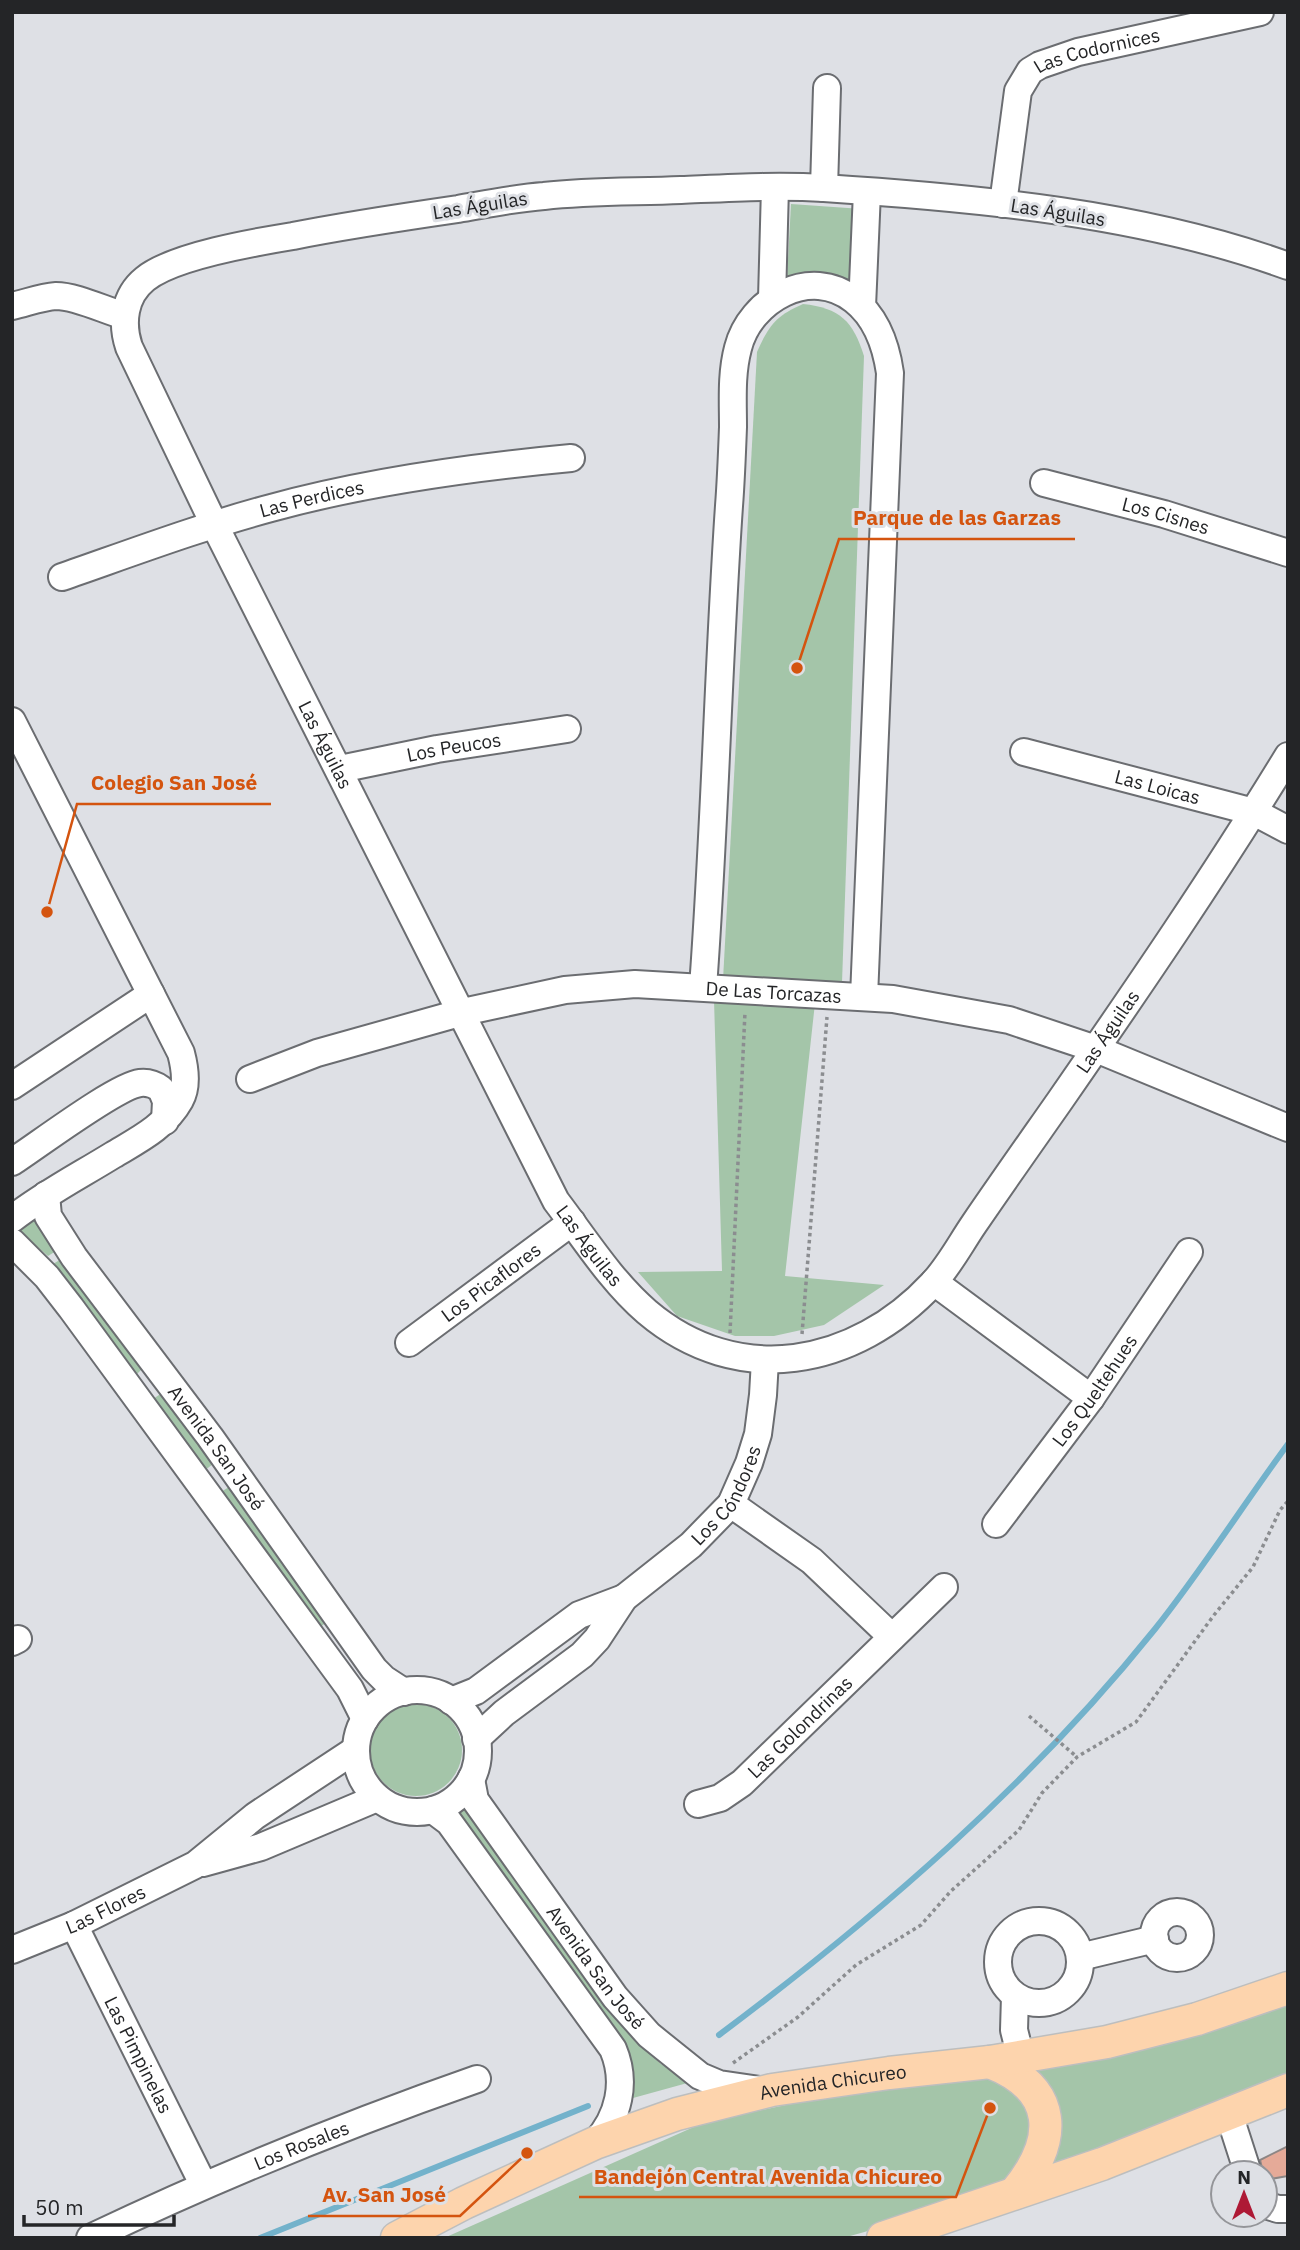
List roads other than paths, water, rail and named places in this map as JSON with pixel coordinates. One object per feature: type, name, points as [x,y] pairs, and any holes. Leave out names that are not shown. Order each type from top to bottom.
[{"type":"main road","name":"Avenida Chicureo","points":[[397,2238],[464,2203],[595,2143],[650,2122],[772,2090],[1021,2058],[1149,2032],[1233,2008],[1288,1988]]},
{"type":"main road","points":[[990,2062],[1011,2071],[1031,2087],[1045,2119],[1040,2154],[1015,2193]]},
{"type":"main road","points":[[883,2238],[1102,2164],[1288,2090]]},
{"type":"main road","points":[[438,2238],[464,2203]]},
{"type":"street","name":"Las Codornices","points":[[1003,204],[1018,91],[1030,71],[1078,52],[1260,12]]},
{"type":"street","points":[[824,188],[827,88]]},
{"type":"street","name":"Las Águilas","points":[[1288,266],[1232,248],[1140,226],[1003,204],[824,188],[775,187],[544,195],[349,225],[226,249],[154,272],[133,292],[124,326],[129,347],[214,524],[556,1201],[624,1290],[648,1313],[684,1338],[729,1356],[765,1360],[830,1351],[889,1322],[934,1282],[1096,1049],[1254,812],[1288,756]]},
{"type":"street","points":[[772,299],[775,187]]},
{"type":"street","points":[[862,307],[867,192]]},
{"type":"street","points":[[704,987],[732,460],[734,370],[743,333],[755,313],[772,299],[791,289],[825,288],[846,294],[862,307],[882,338],[891,386],[864,997]]},
{"type":"street","points":[[12,306],[55,296],[76,299],[125,316]]},
{"type":"street","name":"Las Perdices","points":[[62,578],[214,524],[274,507],[340,492],[513,464],[571,458]]},
{"type":"street","name":"Los Cisnes","points":[[1044,483],[1164,514],[1288,553]]},
{"type":"street","points":[[12,721],[181,1052],[184,1071],[182,1096],[159,1127],[46,1195],[12,1219]]},
{"type":"street","name":"Los Peucos","points":[[340,769],[437,749],[567,729]]},
{"type":"street","name":"Las Loicas","points":[[1024,752],[1254,812],[1288,830]]},
{"type":"street","name":"De Las Torcazas","points":[[250,1079],[317,1053],[463,1013],[565,990],[635,984],[704,987],[893,999],[1009,1020],[1096,1049],[1288,1128]]},
{"type":"street","points":[[12,1086],[151,994]]},
{"type":"street","points":[[12,1162],[136,1083],[149,1083],[161,1089],[166,1101],[164,1121]]},
{"type":"street","points":[[12,1143],[40,1143]]},
{"type":"street","name":"Avenida San José","points":[[46,1195],[48,1216],[74,1257],[210,1437],[374,1669],[404,1692]]},
{"type":"street","name":"Los Picaflores","points":[[409,1343],[572,1222]]},
{"type":"street","name":"Avenida San José","points":[[12,1242],[47,1277],[71,1308],[350,1689],[365,1719]]},
{"type":"street","name":"Los Queltehues","points":[[996,1524],[1091,1398],[1189,1252]]},
{"type":"street","points":[[934,1282],[1091,1398]]},
{"type":"street","name":"Los Cóndores","points":[[451,1701],[476,1691],[579,1615],[624,1598],[691,1545],[731,1504],[741,1485],[758,1434],[765,1360]]},
{"type":"street","points":[[731,1504],[812,1561],[892,1637]]},
{"type":"street","name":"Las Golondrinas","points":[[698,1804],[729,1793],[743,1783],[944,1587]]},
{"type":"street","name":"Los Cóndores","points":[[476,1739],[503,1713],[582,1655],[597,1639],[624,1598]]},
{"type":"street","points":[[404,1692],[428,1692],[451,1701],[470,1721],[476,1739],[476,1763],[471,1779],[459,1795],[433,1810],[408,1811],[392,1807],[377,1798],[361,1776],[355,1750],[365,1719],[382,1702],[404,1692]]},
{"type":"street","name":"Las Flores","points":[[195,1865],[255,1816],[355,1750]]},
{"type":"street","name":"Avenida San José","points":[[471,1779],[475,1800],[615,1997],[649,2035],[691,2071],[710,2081],[748,2090],[772,2090]]},
{"type":"street","name":"Las Flores","points":[[12,1950],[74,1925],[195,1865],[261,1847],[377,1798]]},
{"type":"street","name":"Avenida San José","points":[[433,1810],[449,1822],[613,2049],[618,2067],[619,2099],[611,2119],[595,2143]]},
{"type":"street","points":[[1044,1920],[1057,1924],[1076,1944],[1080,1957],[1079,1971],[1074,1983],[1066,1993],[1041,2003],[1027,2002],[1015,1996],[1005,1986],[999,1974],[999,1947],[1006,1935],[1017,1926],[1030,1921],[1044,1920]]},
{"type":"street","name":"Las Pimpinelas","points":[[74,1925],[203,2184]]},
{"type":"street","points":[[1080,1957],[1155,1939]]},
{"type":"street","points":[[1015,1996],[1014,2030],[1021,2058]]},
{"type":"street","name":"Los Rosales","points":[[90,2238],[203,2184],[332,2132],[477,2079]]},
{"type":"street","points":[[1229,2113],[1244,2159]]},
{"type":"waterway","points":[[719,2035],[894,1895],[950,1846],[1056,1742],[1155,1629],[1288,1444]]},
{"type":"waterway","points":[[260,2238],[588,2106]]},
{"type":"place","name":"Parque de las Garzas","points":[[797,668]]},
{"type":"place","name":"Colegio San José","points":[[47,912]]},
{"type":"place","name":"Bandejón Central Avenida Chicureo","points":[[990,2108]]},
{"type":"place","name":"Av. San José","points":[[527,2153]]}]
